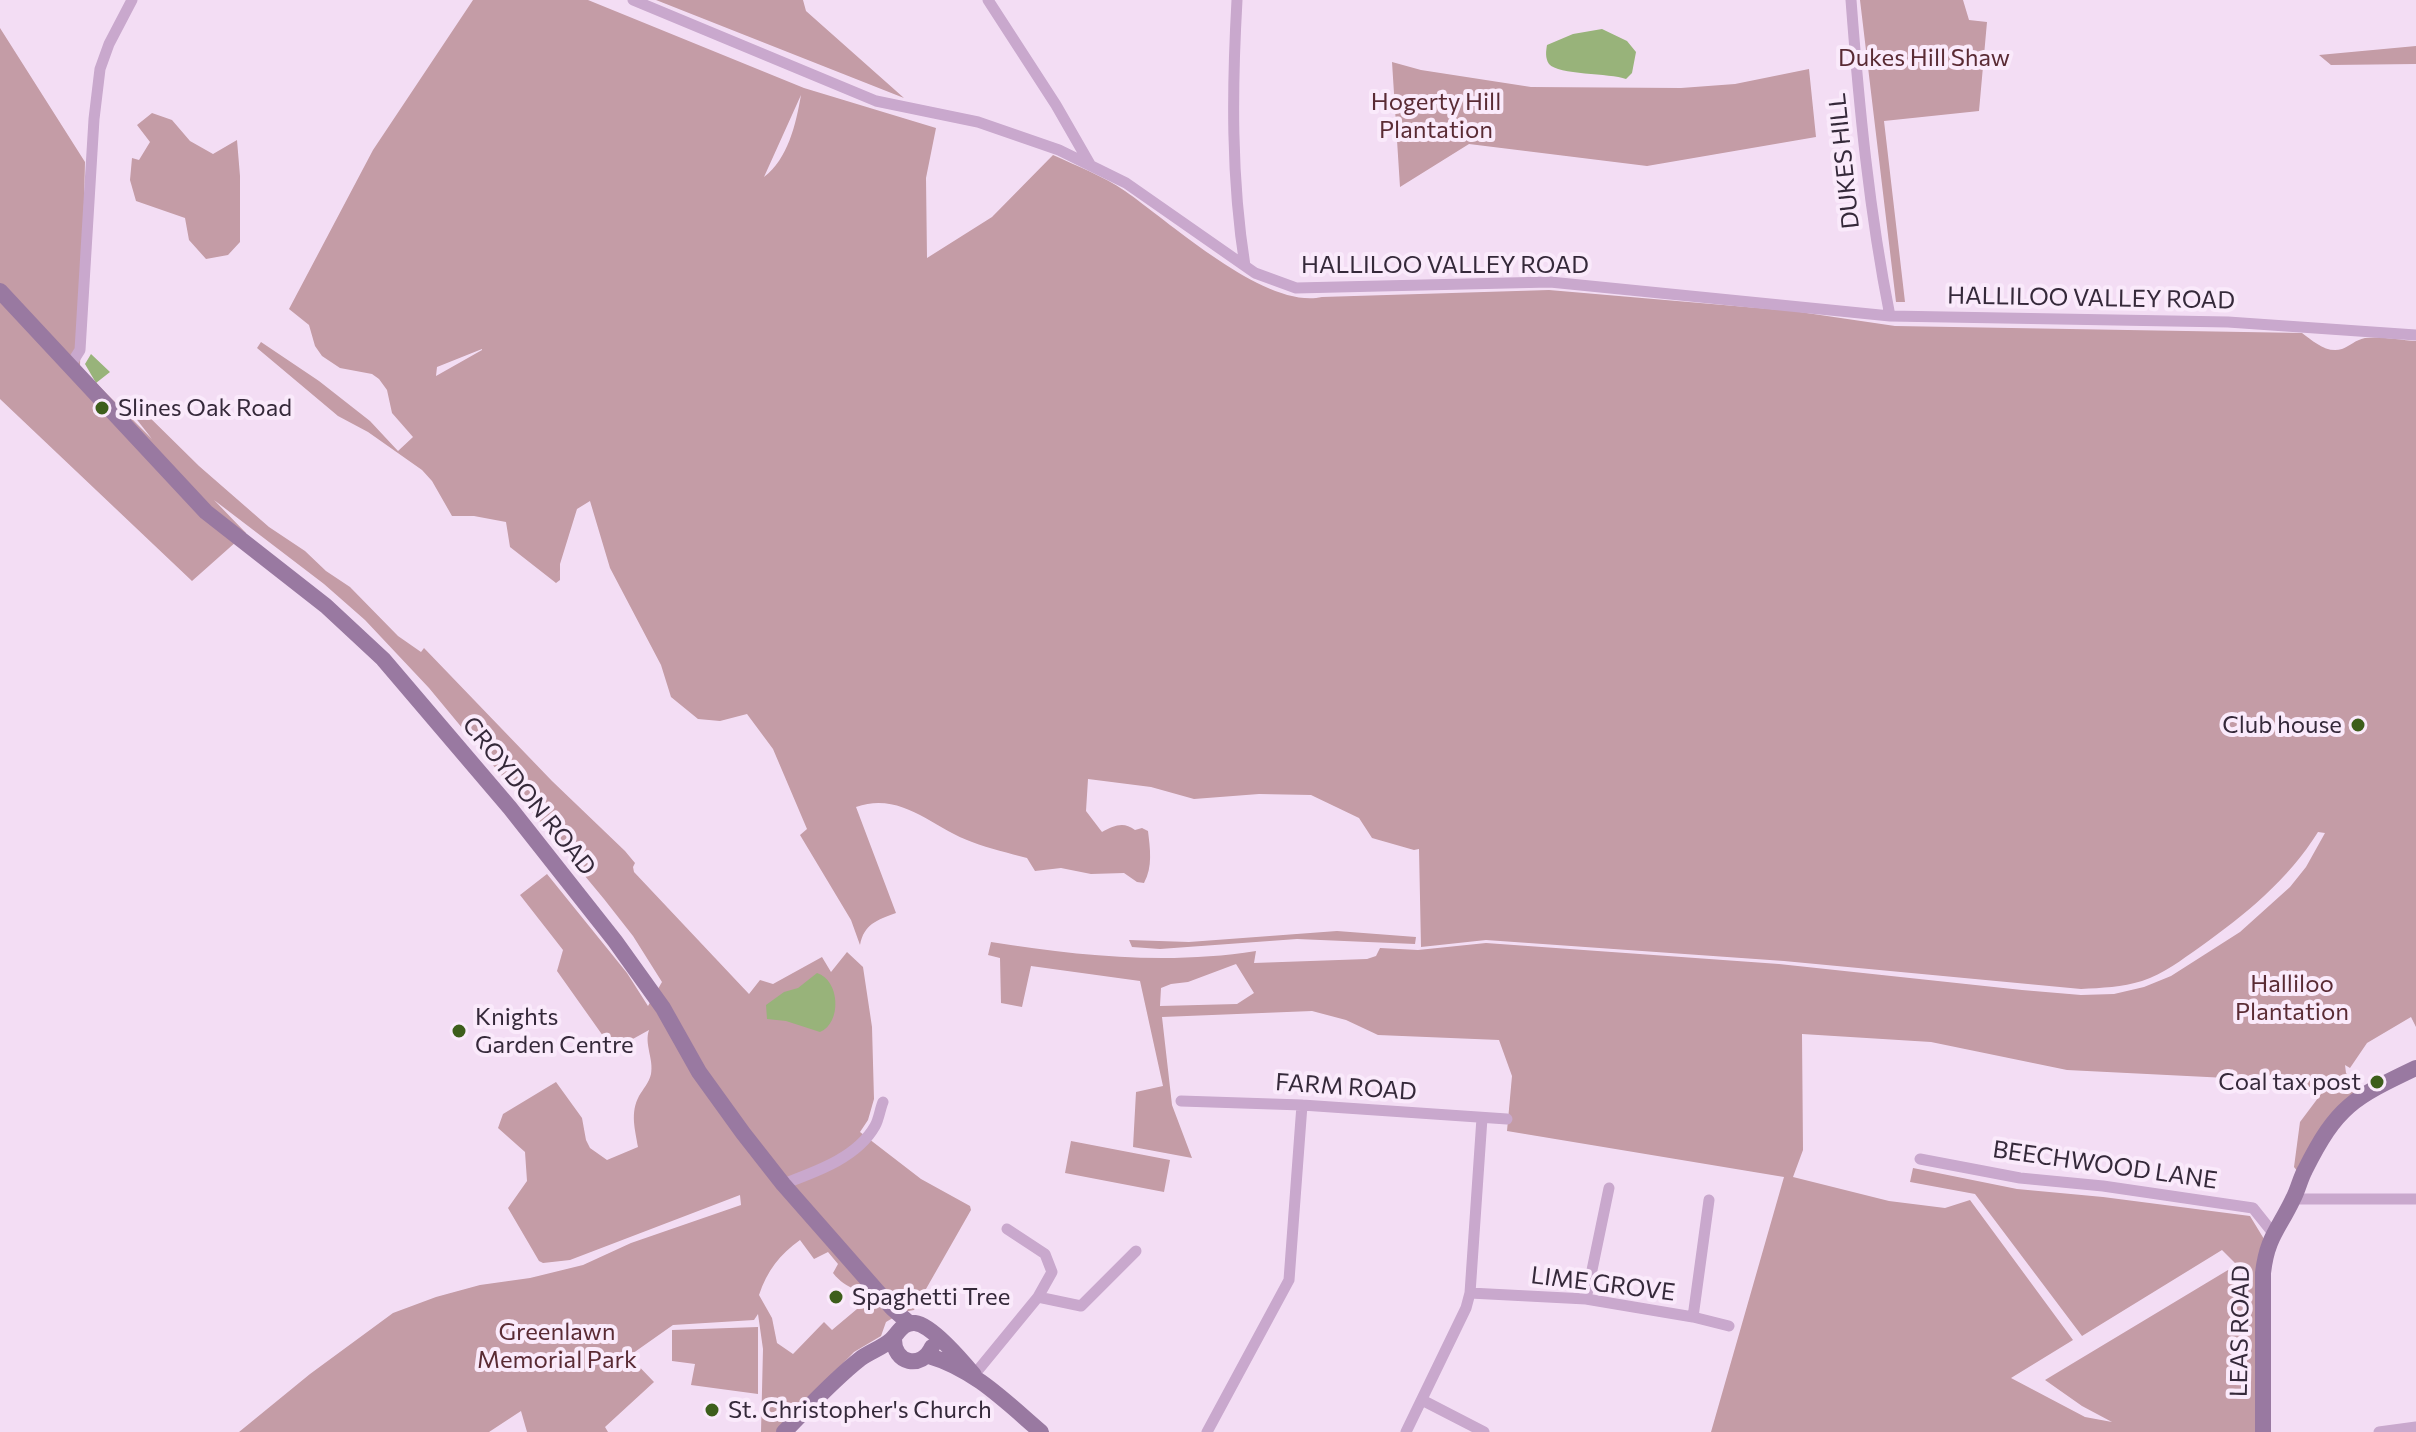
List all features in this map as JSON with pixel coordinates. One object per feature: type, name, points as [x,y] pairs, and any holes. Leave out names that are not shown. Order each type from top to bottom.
[{"type":"main road","name":"CROYDON ROAD","points":[[0,291],[206,512],[326,606],[383,659],[510,808],[615,941],[663,1008],[699,1072],[783,1184],[892,1308],[899,1336]]},
{"type":"main road","name":"LEAS ROAD","points":[[2263,1432],[2263,1273],[2265,1253],[2273,1233],[2294,1199],[2302,1174],[2324,1133],[2337,1116],[2352,1101],[2416,1068]]},
{"type":"main road","points":[[784,1432],[861,1358],[918,1324],[957,1355],[974,1375],[1041,1432]]},
{"type":"main road","points":[[899,1336],[903,1360],[911,1363],[929,1356],[933,1347],[932,1334]]},
{"type":"main road","points":[[929,1356],[951,1362],[974,1375]]},
{"type":"street","points":[[70,366],[80,350],[94,119],[100,69],[132,0]]},
{"type":"street","name":"HALLILOO VALLEY ROAD","points":[[633,0],[876,101],[978,122],[1059,150],[1134,188],[1245,266],[1278,283],[1310,290],[1550,282],[1890,316],[2228,322],[2416,335]]},
{"type":"street","points":[[988,0],[1056,105],[1091,166]]},
{"type":"street","points":[[1237,0],[1234,137],[1237,213],[1245,266]]},
{"type":"street","name":"DUKES HILL","points":[[1851,0],[1861,126],[1875,240],[1890,316]]},
{"type":"street","name":"FARM ROAD","points":[[1181,1101],[1302,1105],[1507,1119]]},
{"type":"street","points":[[783,1184],[824,1168],[856,1148],[875,1126],[883,1102]]},
{"type":"street","points":[[1207,1432],[1289,1280],[1302,1105]]},
{"type":"street","points":[[1406,1432],[1466,1308],[1470,1293],[1482,1118]]},
{"type":"street","name":"BEECHWOOD LANE","points":[[1920,1159],[2020,1178],[2103,1186],[2253,1208],[2273,1233]]},
{"type":"street","points":[[1586,1299],[1609,1188]]},
{"type":"street","points":[[2294,1199],[2416,1199]]},
{"type":"street","points":[[1693,1317],[1709,1200]]},
{"type":"street","points":[[974,1375],[1038,1297],[1052,1272],[1045,1254],[1007,1229]]},
{"type":"street","points":[[1038,1297],[1081,1306],[1136,1251]]},
{"type":"street","name":"LIME GROVE","points":[[1470,1293],[1586,1299],[1729,1326]]},
{"type":"street","points":[[1422,1400],[1484,1432]]},
{"type":"street","points":[[2379,1432],[2416,1427]]},
{"type":"green space","name":"Halliloo Plantation","points":[[473,0],[588,0],[804,88],[936,128],[926,178],[927,258],[992,217],[1053,155],[1117,186],[1247,278],[1299,297],[1549,290],[1793,311],[1895,326],[2302,333],[2331,350],[2342,349],[2365,338],[2416,341],[2416,1027],[2411,1017],[2367,1043],[2350,1068],[2345,1065],[2346,1073],[2359,1089],[2322,1126],[2298,1172],[2294,1167],[2300,1122],[2324,1090],[2267,1080],[2067,1070],[1931,1042],[1802,1034],[1803,1150],[1793,1177],[1889,1201],[1945,1208],[1970,1200],[2073,1340],[2011,1378],[2085,1417],[2112,1422],[2045,1380],[2228,1270],[2243,1286],[2242,1270],[2222,1250],[2082,1336],[1975,1194],[1910,1182],[1913,1168],[2017,1189],[2250,1216],[2264,1239],[2255,1432],[1711,1432],[1784,1177],[1507,1131],[1512,1076],[1499,1040],[1378,1035],[1346,1020],[1312,1011],[1162,1017],[1172,1105],[1192,1158],[1133,1147],[1136,1092],[1163,1086],[1140,981],[1031,966],[1022,1007],[1001,1003],[1000,958],[988,955],[991,942],[1124,957],[1190,957],[1256,951],[1254,963],[1367,959],[1376,956],[1380,948],[1418,950],[1486,943],[1779,964],[2081,995],[2114,994],[2171,976],[2240,932],[2290,887],[2306,867],[2325,833],[2318,832],[2293,866],[2249,909],[2172,966],[2134,983],[2081,989],[1784,961],[1486,940],[1421,947],[1419,849],[1372,838],[1359,818],[1311,795],[1259,794],[1194,799],[1151,787],[1088,779],[1086,811],[1102,832],[1122,825],[1148,831],[1150,864],[1144,883],[1124,873],[1091,874],[1061,868],[1035,871],[1027,858],[957,836],[902,807],[873,803],[856,807],[896,913],[868,927],[860,945],[851,920],[800,835],[807,829],[773,749],[747,714],[720,721],[698,719],[671,697],[661,665],[610,568],[590,501],[577,509],[560,564],[560,580],[556,583],[510,547],[506,522],[474,516],[452,516],[422,470],[368,432],[338,416],[257,348],[261,342],[319,381],[370,421],[398,451],[413,437],[392,413],[387,390],[379,379],[372,374],[340,368],[322,356],[315,346],[309,325],[289,309],[373,150]],"holes":[[[801,95],[785,151],[764,177]],[[482,349],[436,376],[437,367]],[[1236,964],[1254,993],[1237,1004],[1160,1006],[1161,988],[1188,982]]]},
{"type":"green space","points":[[656,0],[803,0],[806,11],[904,98]]},
{"type":"green space","name":"Dukes Hill Shaw","points":[[1860,0],[1963,0],[1969,20],[1987,22],[1979,111],[1884,121],[1905,302],[1896,302]]},
{"type":"green space","name":"Greenlawn Memorial Park","points":[[0,28],[85,162],[80,367],[152,439],[127,407],[135,403],[199,466],[269,527],[350,587],[398,636],[421,652],[424,648],[552,781],[625,851],[635,863],[634,872],[749,994],[760,980],[773,984],[822,957],[831,972],[847,952],[863,967],[872,1027],[874,1099],[868,1120],[860,1132],[921,1179],[970,1206],[971,1210],[914,1310],[903,1312],[886,1322],[881,1336],[854,1352],[776,1432],[761,1432],[763,1349],[758,1314],[754,1320],[673,1325],[629,1356],[654,1382],[605,1427],[608,1432],[527,1432],[521,1411],[489,1432],[239,1432],[310,1374],[393,1313],[480,1285],[530,1278],[583,1265],[631,1243],[741,1205],[740,1195],[570,1260],[539,1261],[508,1208],[527,1181],[525,1152],[498,1128],[503,1114],[556,1082],[582,1118],[590,1148],[607,1160],[638,1147],[635,1109],[652,1068],[649,1030],[613,1050],[557,971],[563,950],[520,895],[547,874],[627,973],[648,1006],[662,982],[633,936],[604,899],[429,688],[365,620],[324,584],[214,500],[246,533],[192,581],[0,399]],"holes":[[[800,1240],[814,1259],[828,1252],[838,1264],[833,1273],[838,1279],[876,1304],[857,1309],[832,1330],[824,1322],[793,1354],[777,1343],[772,1318],[759,1295],[775,1264]]]},
{"type":"green space","points":[[2416,46],[2416,64],[2331,65],[2319,55]]},
{"type":"green space","name":"Hogerty Hill Plantation","points":[[1392,62],[1421,70],[1531,87],[1681,88],[1735,84],[1809,69],[1816,137],[1647,166],[1469,144],[1400,187]]},
{"type":"green space","points":[[152,113],[172,120],[190,141],[213,154],[237,140],[240,242],[228,255],[206,259],[189,240],[185,218],[136,201],[130,180],[132,158],[139,160],[150,142],[137,125]]},
{"type":"green space","points":[[1337,931],[1416,937],[1415,944],[1297,939],[1160,949],[1132,947],[1129,940],[1189,942]]},
{"type":"green space","points":[[1071,1141],[1170,1160],[1164,1192],[1065,1173]]},
{"type":"green space","points":[[758,1327],[758,1394],[691,1385],[695,1364],[672,1361],[672,1330]]},
{"type":"shaded area","points":[[1602,29],[1627,41],[1636,52],[1632,73],[1626,79],[1563,70],[1549,64],[1547,45],[1573,34]]},
{"type":"shaded area","points":[[91,354],[110,372],[96,383],[85,364]]},
{"type":"shaded area","points":[[817,973],[825,977],[834,992],[835,1011],[827,1027],[820,1032],[786,1021],[767,1019],[766,1005],[784,992],[798,988]]},
{"type":"place","name":"Slines Oak Road","points":[[102,408]]},
{"type":"place","name":"Club house","points":[[2358,725]]},
{"type":"place","name":"Knights Garden Centre","points":[[459,1031]]},
{"type":"place","name":"Coal tax post","points":[[2377,1082]]},
{"type":"place","name":"Spaghetti Tree","points":[[836,1297]]},
{"type":"place","name":"St. Christopher's Church","points":[[712,1410]]}]
